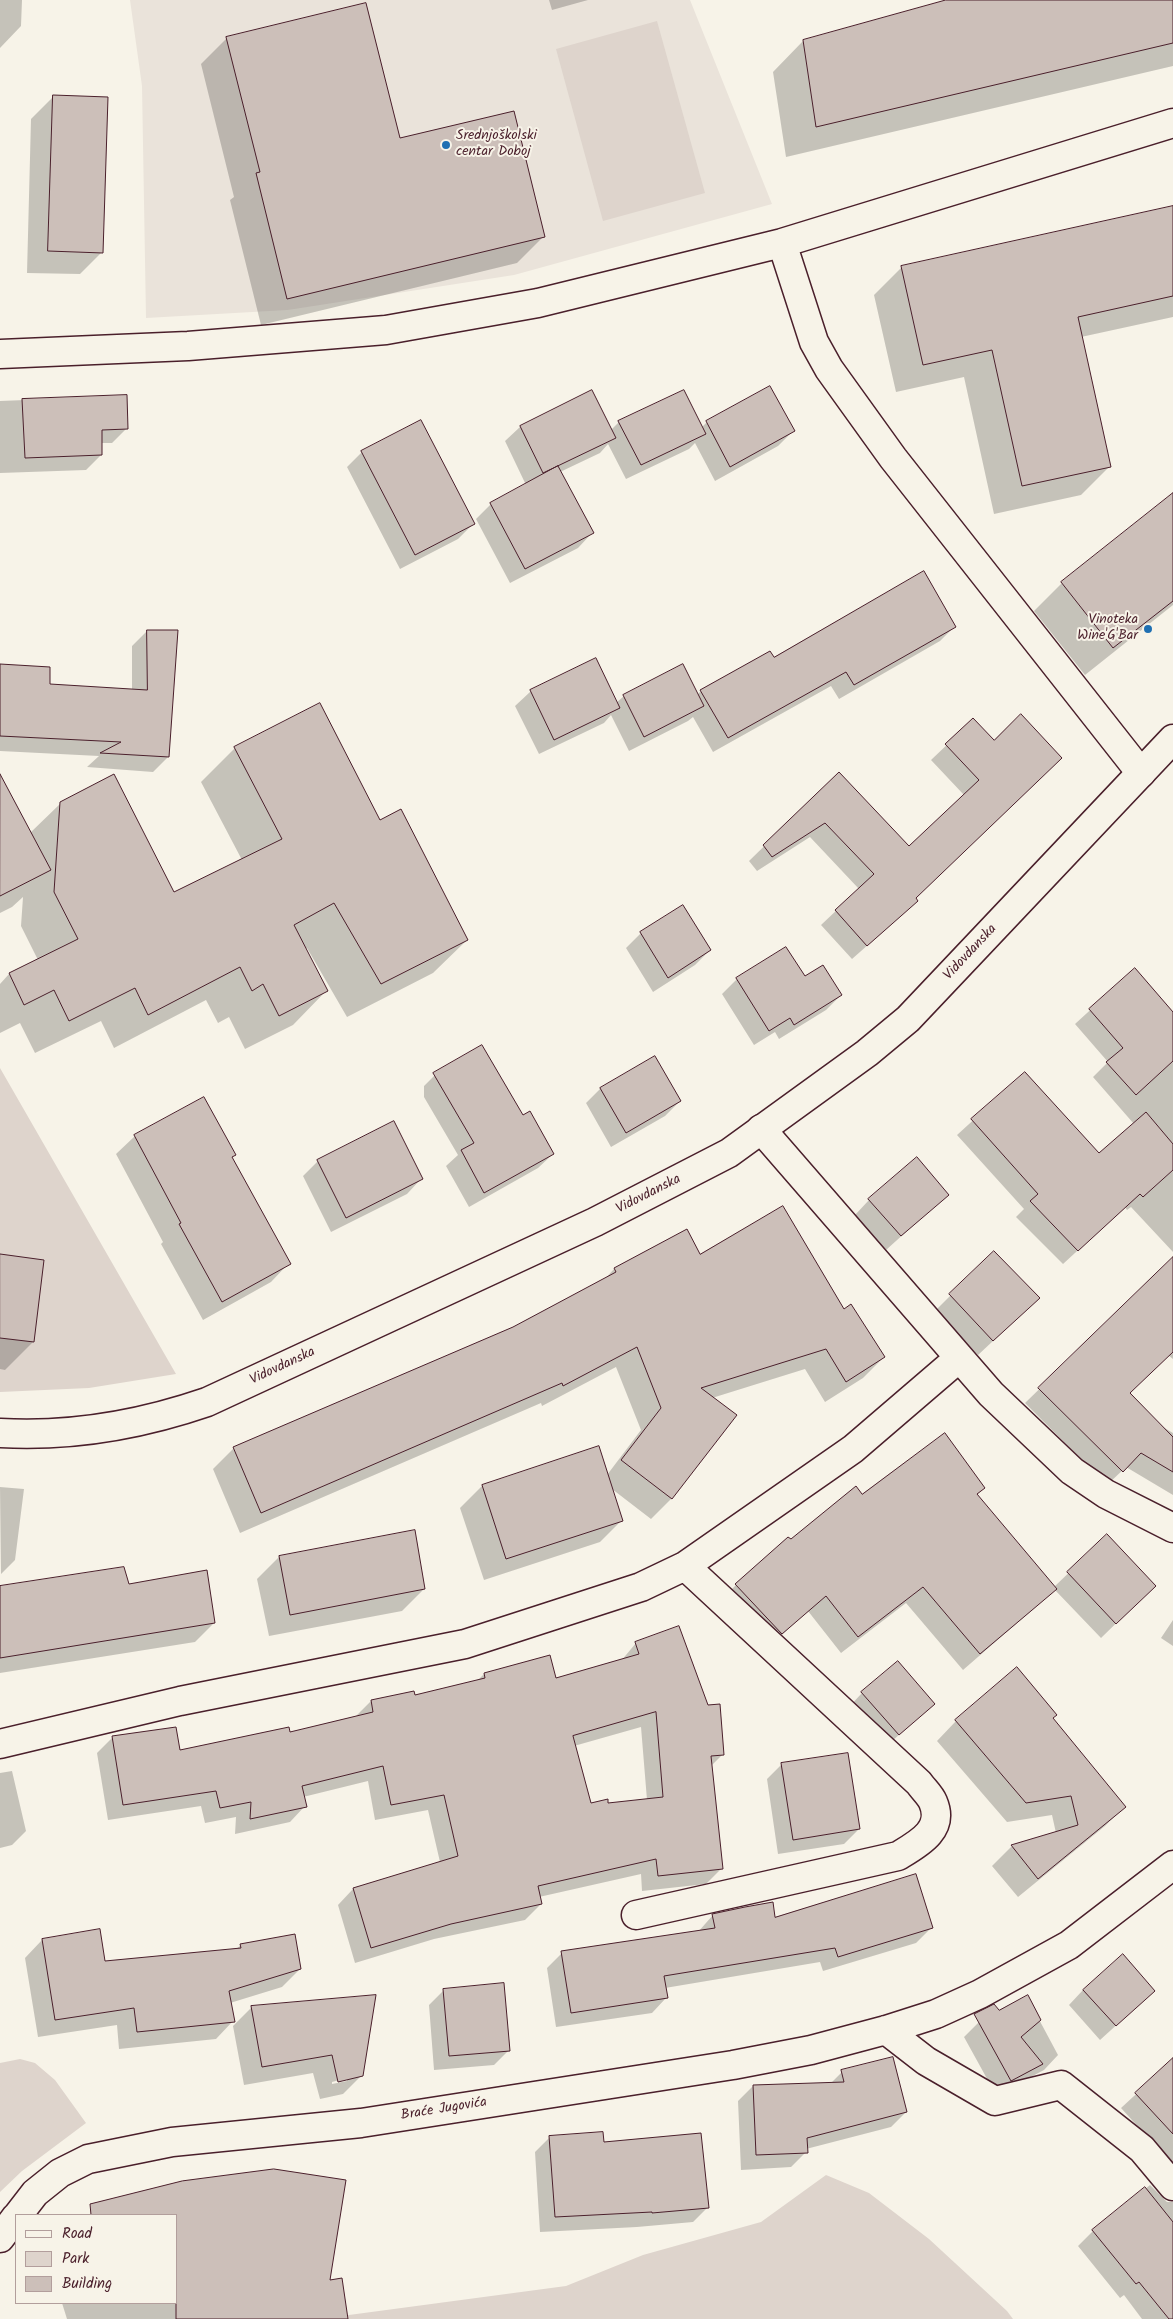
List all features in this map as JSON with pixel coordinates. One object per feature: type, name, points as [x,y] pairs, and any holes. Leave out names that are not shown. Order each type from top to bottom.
[{"type":"street","points":[[0,354],[188,346],[386,330],[538,303],[782,243],[1173,123]]},
{"type":"street","points":[[782,243],[814,342],[829,369],[893,458],[1141,773]]},
{"type":"street","name":"Vidovdanska","points":[[0,1433],[31,1435],[122,1426],[165,1416],[207,1402],[595,1222],[729,1153],[867,1052],[908,1019],[1173,740]]},
{"type":"street","points":[[761,1129],[991,1394],[1072,1471],[1106,1494],[1173,1528]]},
{"type":"street","points":[[0,1744],[180,1701],[465,1644],[641,1588],[684,1566],[853,1449],[959,1358]]},
{"type":"street","points":[[636,1915],[898,1856],[924,1841],[936,1822],[933,1802],[919,1783],[684,1566]]},
{"type":"street","name":"Braće Jugovića","points":[[19,2214],[35,2193],[60,2173],[88,2159],[172,2142],[361,2123],[733,2066],[811,2050],[886,2030],[936,2014],[980,1994],[1069,1944],[1173,1865]]},
{"type":"street","points":[[886,2030],[926,2061],[994,2102],[1061,2086],[1142,2149],[1173,2186]]},
{"type":"street","name":"Braće Jugovića","points":[[0,2238],[15,2219]]},
{"type":"shaded area","name":"Srednjoškolski centar Doboj","points":[[130,0],[690,0],[772,204],[514,275],[288,310],[146,318],[142,86]]},
{"type":"green space","points":[[657,21],[705,193],[603,221],[556,49]]},
{"type":"green space","points":[[0,1068],[176,1374],[89,1388],[0,1392]]},
{"type":"green space","points":[[20,2059],[35,2063],[55,2080],[86,2123],[22,2171],[0,2192],[0,2063]]},
{"type":"green space","points":[[826,2175],[869,2193],[929,2239],[1007,2311],[1013,2319],[319,2319],[566,2286],[643,2255],[761,2222]]},
{"type":"building","points":[[946,0],[1173,0],[1173,43],[816,127],[803,40]]},
{"type":"building","points":[[366,3],[400,138],[514,111],[545,237],[287,299],[256,173],[260,172],[226,37]]},
{"type":"building","points":[[53,95],[108,97],[103,253],[48,251]]},
{"type":"building","points":[[1173,206],[1173,296],[1078,317],[1111,467],[1022,486],[992,350],[923,365],[901,266]]},
{"type":"building","points":[[770,386],[795,431],[730,467],[706,421]]},
{"type":"building","points":[[592,390],[616,438],[543,473],[520,426]]},
{"type":"building","points":[[684,390],[706,434],[641,465],[618,421]]},
{"type":"building","points":[[127,395],[128,429],[102,430],[102,455],[25,458],[22,399]]},
{"type":"building","points":[[421,420],[475,524],[415,555],[361,451]]},
{"type":"building","points":[[558,466],[594,533],[525,569],[490,503]]},
{"type":"building","points":[[1173,493],[1173,601],[1113,648],[1061,582]]},
{"type":"building","points":[[924,571],[956,627],[854,685],[846,672],[728,738],[700,690],[770,651],[774,657]]},
{"type":"building","points":[[147,630],[178,630],[169,757],[100,753],[121,742],[0,736],[0,664],[50,667],[50,684],[147,690]]},
{"type":"building","points":[[596,658],[620,708],[554,740],[530,690]]},
{"type":"building","points":[[683,664],[704,706],[644,737],[623,695]]},
{"type":"building","points":[[320,703],[380,820],[401,809],[468,940],[381,984],[334,903],[294,925],[328,991],[279,1016],[263,984],[252,991],[240,967],[148,1015],[135,988],[69,1021],[54,990],[24,1005],[9,973],[78,939],[54,892],[60,802],[114,774],[174,892],[282,839],[234,747]]},
{"type":"building","points":[[1021,714],[1062,758],[916,898],[918,901],[867,946],[835,910],[874,874],[825,823],[772,857],[763,845],[839,772],[909,846],[979,780],[945,744],[973,718],[994,740]]},
{"type":"building","points":[[0,774],[51,870],[0,896]]},
{"type":"building","points":[[683,905],[711,950],[668,978],[640,932]]},
{"type":"building","points":[[786,947],[805,976],[823,965],[842,995],[794,1025],[790,1018],[769,1031],[736,978]]},
{"type":"building","points":[[1135,968],[1173,1012],[1173,1061],[1136,1095],[1106,1062],[1123,1048],[1089,1009]]},
{"type":"building","points":[[482,1045],[523,1115],[530,1111],[554,1154],[484,1193],[461,1150],[474,1143],[433,1073]]},
{"type":"building","points":[[655,1056],[681,1101],[626,1133],[600,1088]]},
{"type":"building","points":[[1025,1072],[1099,1153],[1146,1112],[1173,1144],[1173,1170],[1143,1197],[1140,1194],[1078,1251],[1030,1201],[1038,1194],[971,1119]]},
{"type":"building","points":[[204,1097],[236,1155],[232,1157],[291,1264],[222,1302],[179,1224],[181,1223],[134,1135]]},
{"type":"building","points":[[394,1121],[423,1179],[346,1218],[317,1160]]},
{"type":"building","points":[[917,1157],[949,1195],[901,1236],[868,1199]]},
{"type":"building","points":[[783,1206],[844,1309],[851,1304],[885,1357],[846,1382],[826,1349],[701,1388],[737,1415],[672,1499],[621,1460],[661,1408],[637,1347],[563,1386],[562,1383],[261,1513],[233,1447],[513,1327],[616,1272],[614,1268],[687,1229],[700,1254]]},
{"type":"building","points":[[994,1251],[1040,1298],[993,1341],[949,1294]]},
{"type":"building","points":[[0,1254],[44,1260],[34,1342],[0,1338]]},
{"type":"building","points":[[1173,1257],[1173,1352],[1130,1393],[1173,1437],[1173,1472],[1141,1453],[1123,1472],[1038,1388]]},
{"type":"building","points":[[945,1433],[985,1488],[977,1494],[1057,1589],[980,1654],[923,1587],[858,1637],[826,1596],[782,1634],[735,1584],[788,1537],[791,1539],[856,1486],[862,1494]]},
{"type":"building","points":[[599,1446],[623,1521],[506,1559],[482,1485]]},
{"type":"building","points":[[415,1530],[425,1589],[290,1615],[279,1556]]},
{"type":"building","points":[[1107,1534],[1156,1586],[1116,1624],[1067,1572]]},
{"type":"building","points":[[124,1567],[129,1584],[207,1570],[215,1623],[0,1658],[0,1586]]},
{"type":"building","points":[[679,1626],[708,1705],[720,1704],[724,1755],[711,1756],[723,1869],[658,1876],[656,1859],[538,1886],[542,1904],[451,1924],[371,1948],[353,1888],[458,1856],[444,1795],[391,1805],[383,1766],[302,1786],[307,1807],[250,1819],[251,1802],[220,1808],[216,1791],[123,1805],[112,1736],[176,1727],[180,1750],[289,1727],[290,1732],[373,1712],[371,1700],[414,1691],[415,1695],[485,1678],[484,1673],[550,1655],[556,1678],[639,1654],[635,1642]],"holes":[[[656,1712],[663,1797],[608,1803],[608,1799],[591,1803],[573,1736]]]},
{"type":"building","points":[[898,1661],[935,1704],[899,1735],[861,1692]]},
{"type":"building","points":[[1017,1667],[1057,1715],[1053,1718],[1126,1807],[1038,1879],[1011,1845],[1078,1825],[1071,1796],[1026,1803],[955,1720]]},
{"type":"building","points":[[848,1753],[860,1829],[793,1840],[781,1763]]},
{"type":"building","points":[[916,1874],[933,1928],[838,1957],[835,1948],[664,1976],[668,1998],[571,2013],[561,1951],[715,1928],[712,1914],[773,1902],[775,1917]]},
{"type":"building","points":[[100,1929],[105,1961],[241,1948],[240,1944],[295,1934],[301,1969],[229,1991],[235,2022],[137,2032],[134,2008],[55,2020],[42,1939]]},
{"type":"building","points":[[1123,1954],[1155,1991],[1116,2026],[1083,1990]]},
{"type":"building","points":[[504,1983],[510,2051],[449,2056],[443,1989]]},
{"type":"building","points":[[376,1995],[363,2076],[338,2082],[332,2055],[262,2067],[251,2006]]},
{"type":"building","points":[[1028,1995],[1041,2020],[1021,2037],[1043,2064],[1011,2081],[974,2014],[994,2004],[999,2010]]},
{"type":"building","points":[[893,2057],[907,2112],[807,2138],[808,2153],[756,2155],[753,2085],[844,2082],[841,2070]]},
{"type":"building","points":[[1173,2058],[1173,2134],[1135,2093]]},
{"type":"building","points":[[603,2132],[604,2142],[701,2133],[709,2208],[652,2213],[555,2217],[549,2136]]},
{"type":"building","points":[[274,2169],[346,2180],[330,2280],[342,2278],[348,2319],[176,2319],[176,2304],[178,2304],[178,2214],[91,2214],[90,2204],[182,2181]]},
{"type":"building","points":[[1145,2187],[1173,2222],[1173,2319],[1169,2319],[1139,2282],[1136,2284],[1092,2230]]},
{"type":"place","name":"Srednjoškolski centar Doboj","points":[[446,145]]},
{"type":"place","name":"Vinoteka Wine'G'Bar","points":[[1148,629]]}]
